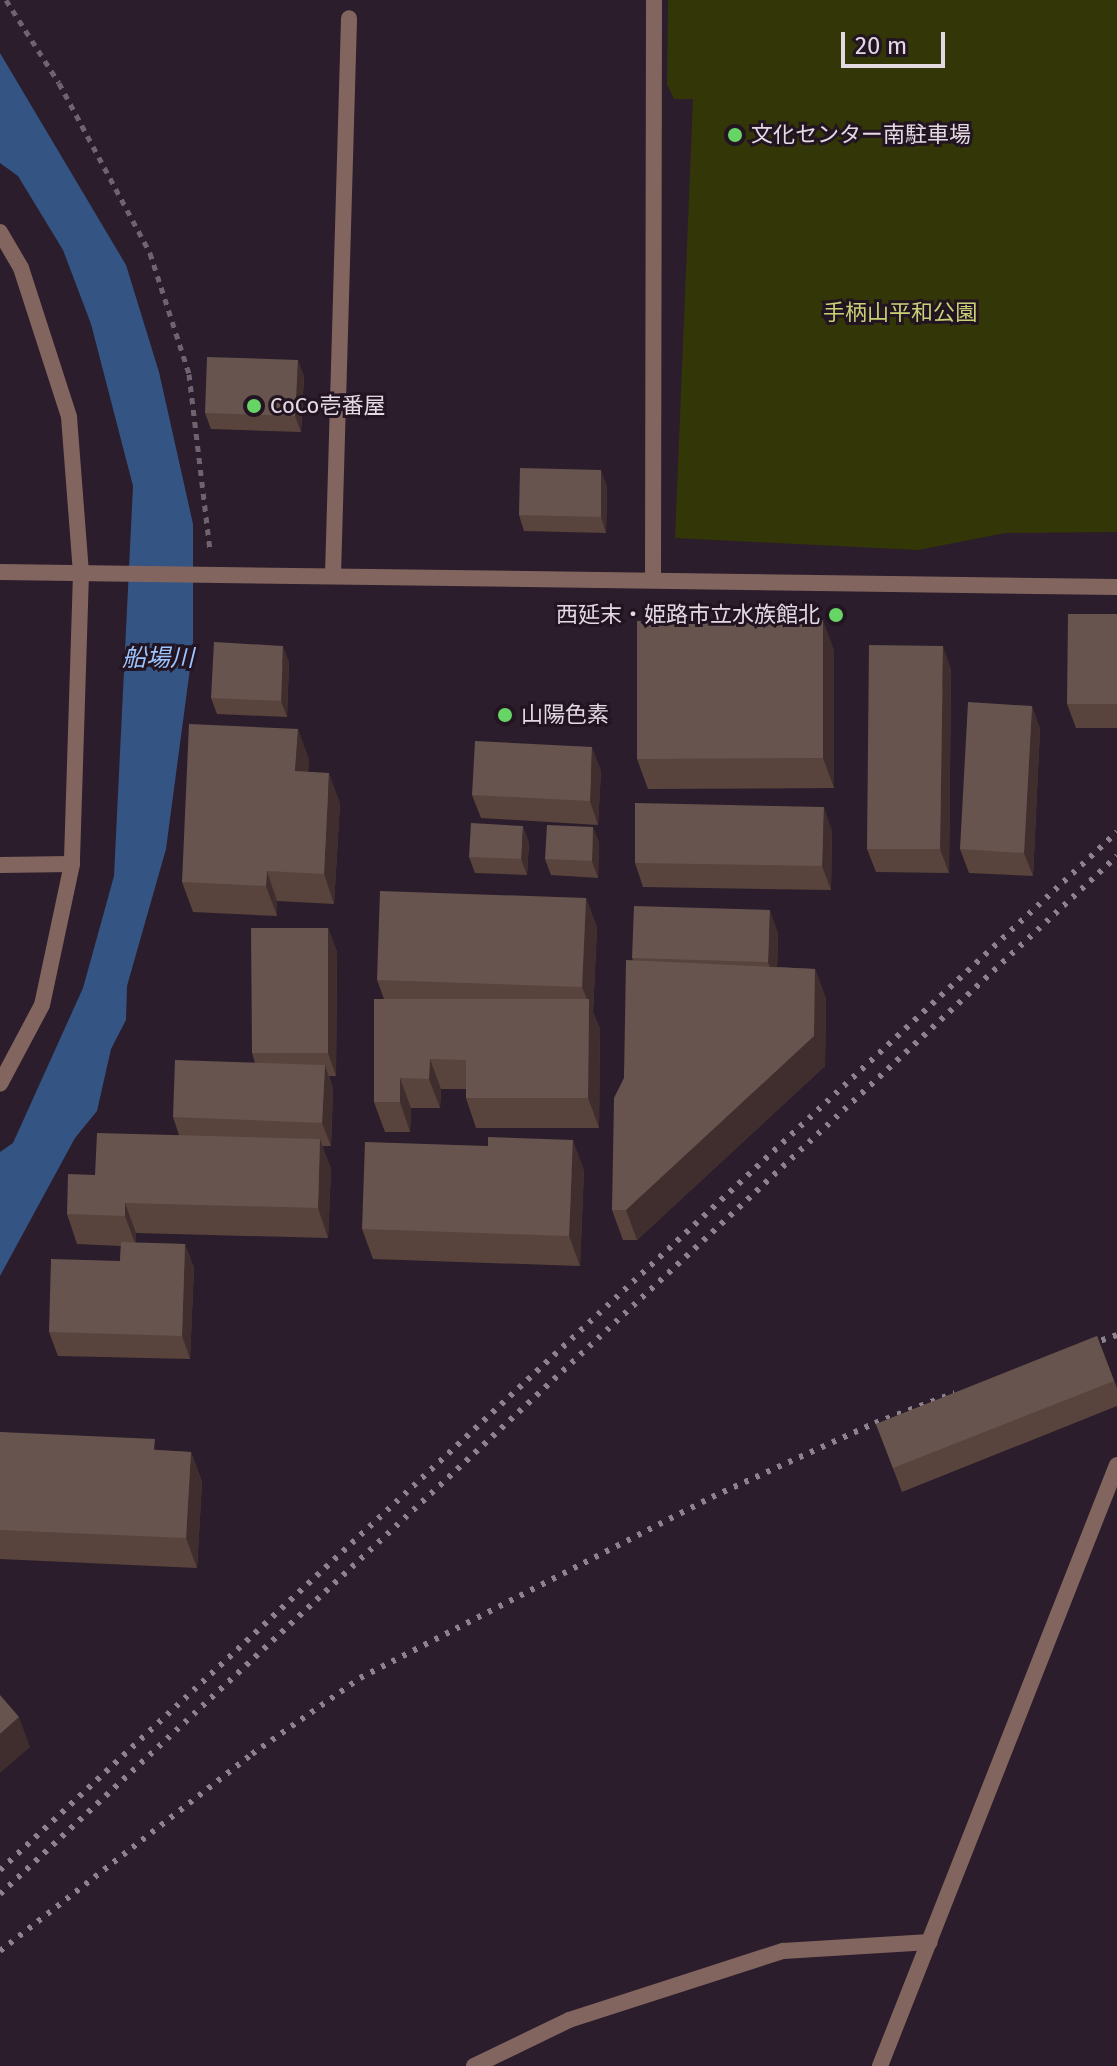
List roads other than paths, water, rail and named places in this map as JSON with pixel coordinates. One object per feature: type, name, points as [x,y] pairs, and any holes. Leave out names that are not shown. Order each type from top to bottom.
[{"type":"street","points":[[653,579],[654,0]]},
{"type":"street","points":[[333,575],[349,18]]},
{"type":"street","points":[[0,232],[21,268],[69,417],[81,573],[72,864],[42,1005],[0,1084]]},
{"type":"street","points":[[0,572],[653,579],[897,588],[1117,587]]},
{"type":"street","points":[[0,865],[72,864]]},
{"type":"street","points":[[880,2066],[1117,1465]]},
{"type":"street","points":[[474,2066],[569,2020],[769,1955],[930,1942]]},
{"type":"water","name":"船場川","points":[[0,53],[126,265],[159,372],[193,524],[193,646],[166,849],[127,986],[126,1020],[111,1049],[97,1111],[75,1138],[0,1276],[0,1152],[13,1143],[83,988],[114,876],[133,486],[91,324],[63,250],[18,176],[0,163]]},
{"type":"railway","points":[[0,1870],[1117,832]]},
{"type":"railway","points":[[0,1894],[1117,856]]},
{"type":"railway","points":[[1079,1348],[1117,1335]]},
{"type":"railway","points":[[0,1951],[252,1754],[360,1678],[712,1497],[875,1423],[955,1393]]},
{"type":"place","name":"文化センター南駐車場","points":[[735,135]]},
{"type":"place","name":"CoCo壱番屋","points":[[254,406]]},
{"type":"place","name":"西延末・姫路市立水族館北","points":[[836,615]]},
{"type":"place","name":"山陽色素","points":[[505,715]]},
{"type":"park label","name":"手柄山平和公園","points":[[900,313]]}]
